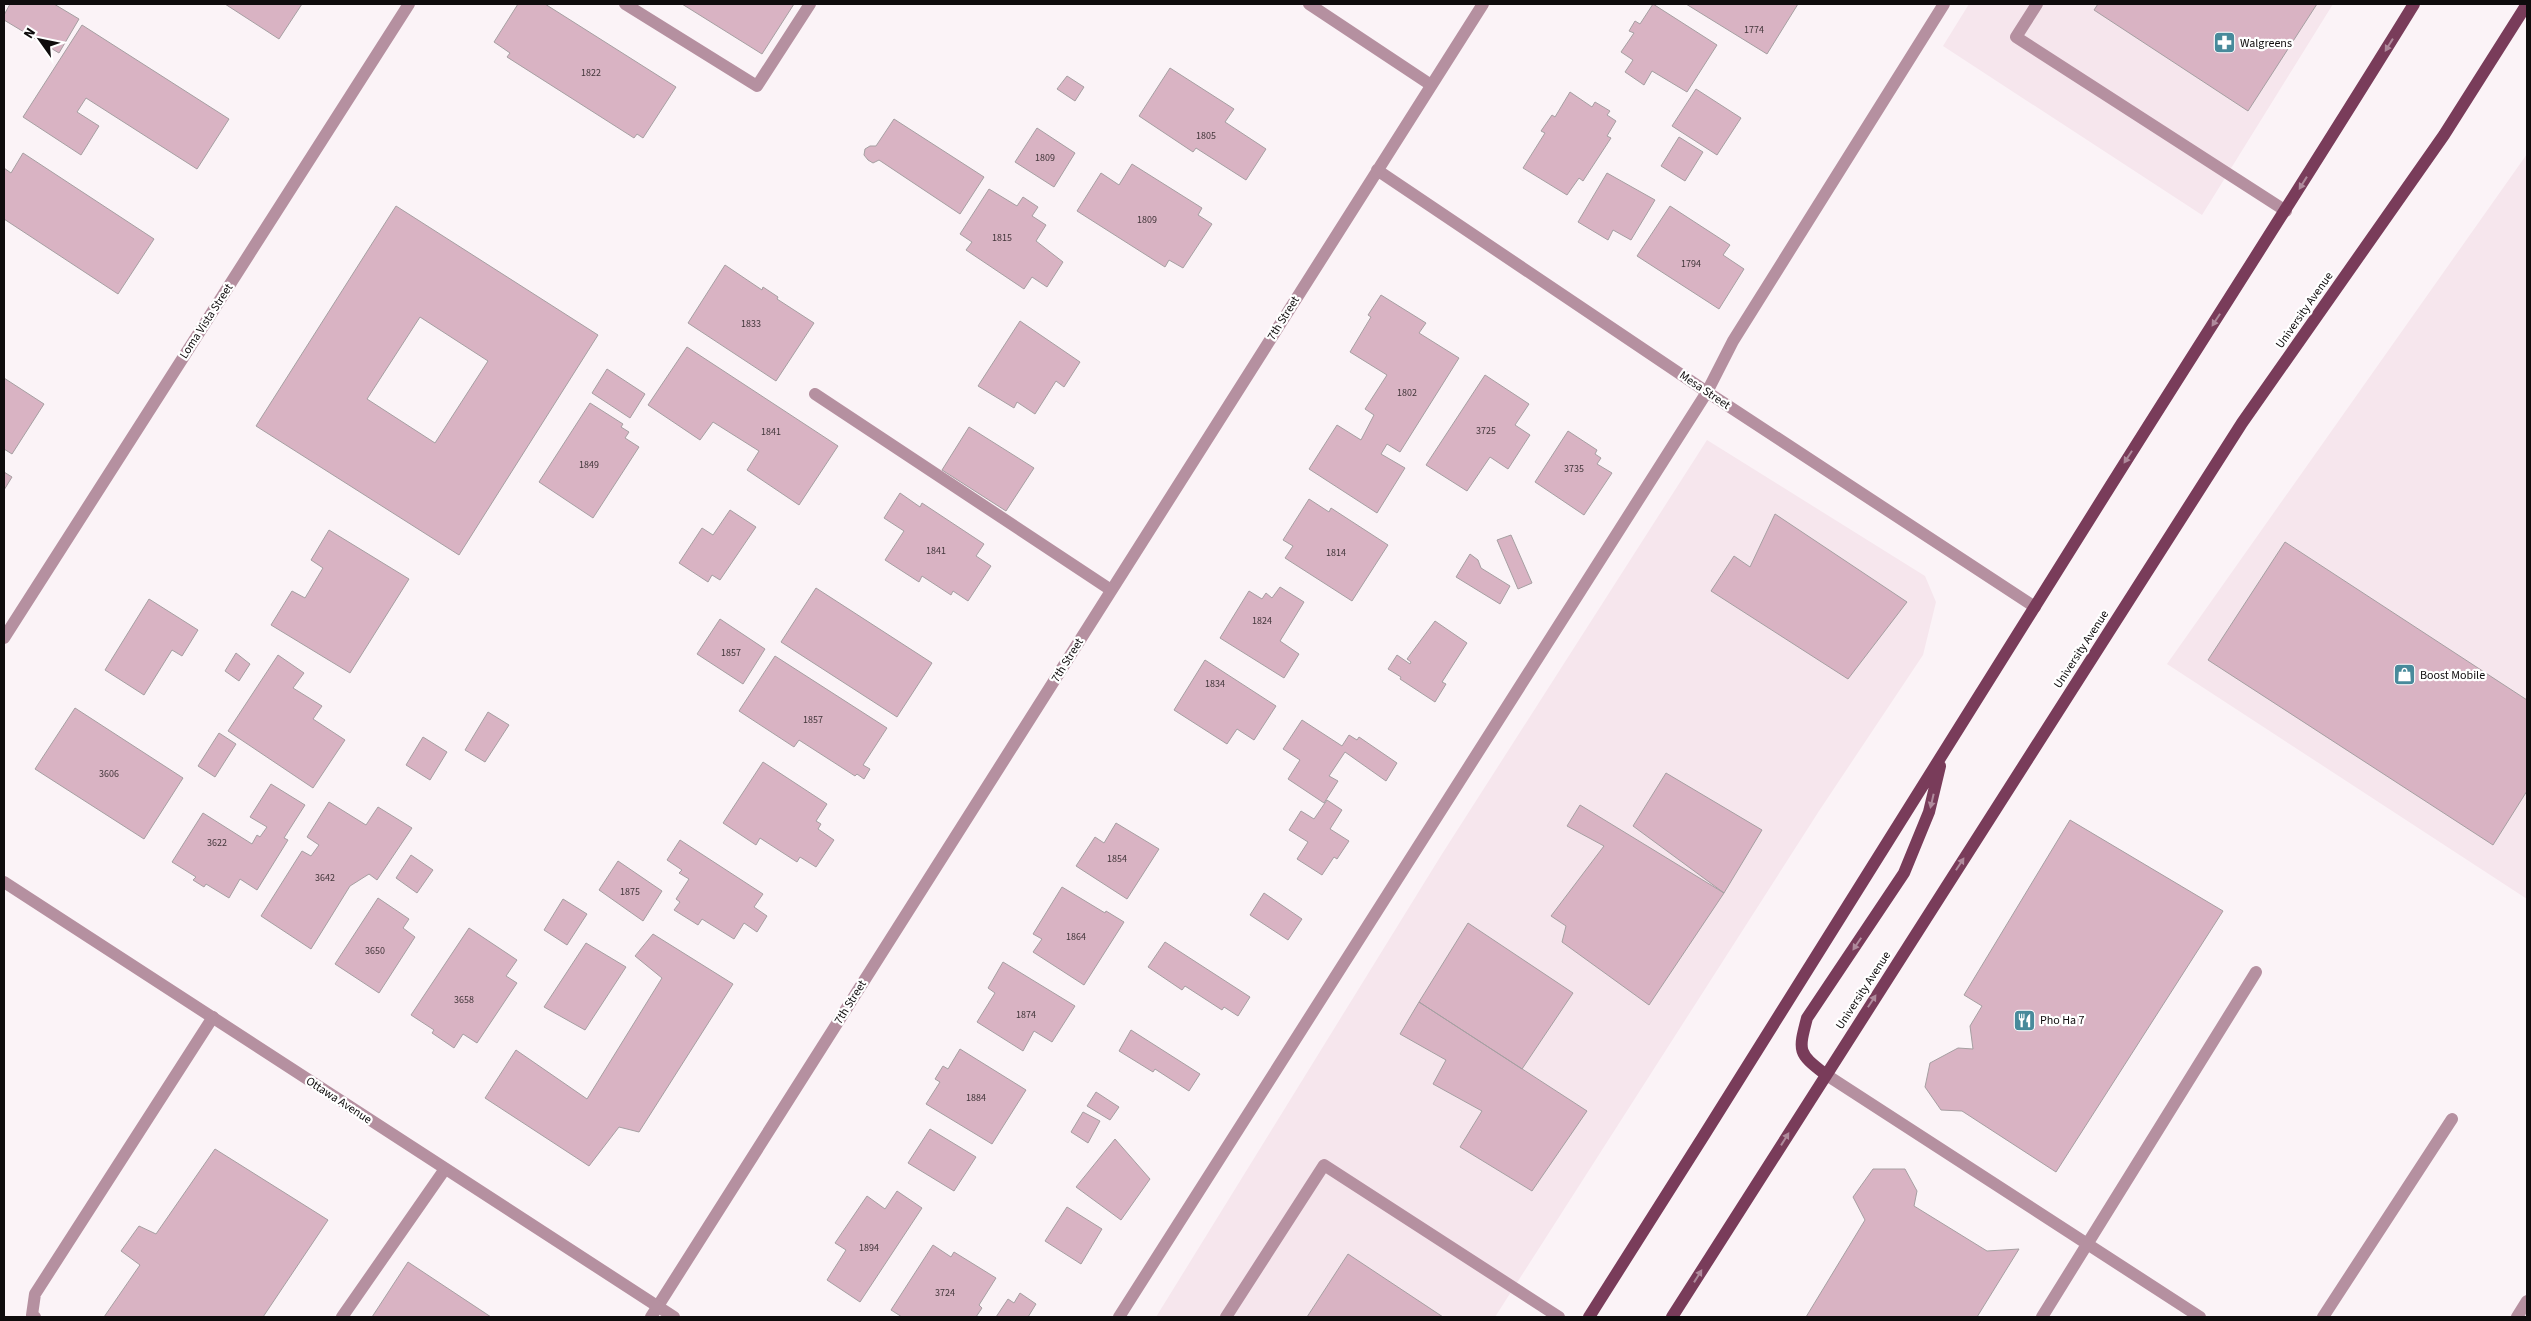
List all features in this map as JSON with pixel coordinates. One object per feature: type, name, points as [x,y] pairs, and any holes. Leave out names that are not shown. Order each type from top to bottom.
[{"type":"main road","points":[[1589,1317],[1763,1045],[1943,754],[2286,211],[2414,4]]},
{"type":"main road","name":"University Avenue","points":[[1672,1317],[2242,422],[2444,135],[2527,4]]},
{"type":"main road","points":[[1826,1074],[1804,1058],[1800,1042],[1807,1018],[1904,873],[1929,812],[1943,754]]},
{"type":"street","name":"Loma Vista Street","points":[[4,638],[409,4]]},
{"type":"street","points":[[625,4],[757,86],[810,4]]},
{"type":"street","points":[[1309,4],[1431,86]]},
{"type":"street","name":"7th Street","points":[[655,1312],[1483,4]]},
{"type":"street","points":[[1119,1317],[1707,392],[1733,340],[1944,4]]},
{"type":"street","points":[[2037,4],[2016,37],[2286,211]]},
{"type":"street","name":"Mesa Street","points":[[1377,170],[1707,392],[2035,607]]},
{"type":"street","points":[[815,394],[1111,590]]},
{"type":"street","name":"Ottawa Avenue","points":[[4,882],[445,1169],[655,1312],[674,1317]]},
{"type":"street","points":[[2042,1317],[2256,972]]},
{"type":"street","points":[[34,1316],[35,1294],[213,1017]]},
{"type":"street","points":[[1826,1074],[2200,1317]]},
{"type":"street","points":[[2323,1317],[2452,1119]]},
{"type":"street","points":[[1226,1317],[1324,1165],[1559,1317]]},
{"type":"street","points":[[342,1317],[445,1169]]},
{"type":"street","points":[[2517,1317],[2527,1301]]},
{"type":"shaded area","points":[[1969,4],[2333,4],[2202,215],[1943,46]]},
{"type":"shaded area","points":[[2527,154],[2527,899],[2167,664]]},
{"type":"shaded area","points":[[1707,440],[1925,576],[1936,602],[1923,655],[1819,811],[1495,1317],[1156,1317],[1442,854]]},
{"type":"building","points":[[10,4],[54,4],[79,19],[59,53],[4,20],[4,15]]},
{"type":"building","points":[[225,4],[302,4],[279,39]]},
{"type":"building","points":[[518,4],[545,4],[676,87],[643,138],[637,134],[634,138],[507,57],[510,53],[494,42]]},
{"type":"building","points":[[682,4],[794,4],[762,54]]},
{"type":"building","points":[[1653,4],[1717,45],[1687,92],[1652,71],[1644,85],[1625,72],[1633,60],[1621,52],[1634,33],[1629,31],[1635,21],[1640,24]]},
{"type":"building","points":[[1686,4],[1798,4],[1767,54]]},
{"type":"building","name":"Walgreens","points":[[2098,4],[2317,4],[2248,111],[2094,10]]},
{"type":"building","points":[[82,25],[229,119],[197,169],[86,98],[77,112],[99,126],[81,155],[23,117]]},
{"type":"building","points":[[1170,68],[1234,109],[1225,122],[1266,149],[1246,180],[1196,148],[1193,152],[1139,116]]},
{"type":"building","points":[[1067,76],[1084,87],[1075,101],[1057,89]]},
{"type":"building","points":[[1696,89],[1741,118],[1717,155],[1672,126]]},
{"type":"building","points":[[1570,92],[1592,107],[1595,102],[1610,111],[1607,115],[1616,121],[1607,136],[1611,138],[1583,181],[1579,178],[1567,195],[1523,168],[1545,133],[1541,131],[1552,115],[1555,117]]},
{"type":"building","points":[[894,119],[984,177],[960,214],[879,160],[873,163],[864,155],[865,149],[870,146],[876,146]]},
{"type":"building","points":[[1037,128],[1075,153],[1054,187],[1015,162]]},
{"type":"building","points":[[1679,137],[1703,152],[1685,181],[1661,166]]},
{"type":"building","points":[[23,153],[154,239],[118,294],[4,219],[4,168],[11,173]]},
{"type":"building","points":[[1132,164],[1202,208],[1198,215],[1212,224],[1183,268],[1169,260],[1165,267],[1077,211],[1101,173],[1119,185]]},
{"type":"building","points":[[1607,173],[1655,200],[1631,240],[1613,230],[1608,240],[1578,222]]},
{"type":"building","points":[[989,189],[1017,206],[1023,197],[1038,207],[1032,216],[1046,225],[1036,241],[1063,262],[1047,287],[1032,277],[1024,289],[966,250],[972,242],[960,234]]},
{"type":"building","points":[[396,206],[598,335],[459,555],[256,426]],"holes":[[[420,317],[488,361],[435,443],[367,399]]]},
{"type":"building","points":[[1670,206],[1730,245],[1723,255],[1744,269],[1719,309],[1637,256]]},
{"type":"building","points":[[725,265],[762,290],[763,287],[778,297],[777,299],[814,323],[776,381],[688,323]]},
{"type":"building","points":[[1381,295],[1426,323],[1419,333],[1459,358],[1400,452],[1387,444],[1381,454],[1405,468],[1377,513],[1309,469],[1337,425],[1361,440],[1374,415],[1365,409],[1387,375],[1350,352],[1371,317],[1368,315]]},
{"type":"building","points":[[1020,321],[1080,362],[1064,387],[1056,381],[1035,414],[1017,402],[1014,408],[978,386]]},
{"type":"building","points":[[687,347],[838,446],[799,505],[747,470],[759,451],[713,422],[700,440],[648,405]]},
{"type":"building","points":[[607,369],[645,394],[630,418],[592,393]]},
{"type":"building","points":[[1485,375],[1529,404],[1515,425],[1530,435],[1508,469],[1490,457],[1467,491],[1426,465]]},
{"type":"building","points":[[4,378],[44,404],[12,454],[4,449]]},
{"type":"building","points":[[590,403],[623,424],[621,427],[629,432],[625,438],[639,447],[593,518],[539,482]]},
{"type":"building","points":[[969,427],[1034,468],[1006,511],[942,470]]},
{"type":"building","points":[[1568,431],[1597,450],[1595,454],[1601,458],[1597,464],[1612,473],[1584,515],[1535,482]]},
{"type":"building","points":[[4,472],[12,477],[4,490]]},
{"type":"building","points":[[900,493],[920,507],[922,503],[984,544],[976,556],[991,566],[968,601],[953,591],[951,595],[922,576],[919,582],[885,560],[904,531],[884,518]]},
{"type":"building","points":[[1309,499],[1329,512],[1331,508],[1388,545],[1352,601],[1285,558],[1293,546],[1283,540]]},
{"type":"building","points":[[730,510],[756,527],[720,580],[712,575],[708,582],[679,563],[702,528],[713,535]]},
{"type":"building","points":[[1775,514],[1907,602],[1848,679],[1711,591],[1734,556],[1750,567]]},
{"type":"building","points":[[329,530],[409,579],[350,673],[271,625],[292,591],[305,598],[323,568],[311,560]]},
{"type":"building","points":[[1511,535],[1532,583],[1518,589],[1497,540]]},
{"type":"building","points":[[2285,542],[2527,700],[2527,791],[2493,845],[2208,660]]},
{"type":"building","points":[[1470,554],[1478,560],[1481,568],[1510,586],[1500,604],[1456,577]]},
{"type":"building","points":[[1280,587],[1304,602],[1280,641],[1299,654],[1284,678],[1220,638],[1249,591],[1262,599],[1266,593],[1272,598]]},
{"type":"building","points":[[816,588],[932,663],[897,717],[781,642]]},
{"type":"building","points":[[149,599],[198,630],[182,656],[172,650],[144,695],[105,670]]},
{"type":"building","points":[[720,619],[765,649],[743,684],[697,654]]},
{"type":"building","points":[[1435,621],[1467,643],[1442,682],[1446,684],[1435,702],[1388,669],[1397,655],[1410,664],[1411,662],[1407,659]]},
{"type":"building","points":[[236,653],[250,664],[239,681],[225,671]]},
{"type":"building","points":[[278,655],[304,673],[293,688],[322,706],[313,719],[345,740],[313,788],[228,731]]},
{"type":"building","points":[[775,656],[887,728],[863,765],[870,769],[864,779],[857,774],[855,776],[799,740],[794,747],[739,711]]},
{"type":"building","points":[[1205,660],[1276,706],[1254,740],[1237,729],[1227,744],[1174,710]]},
{"type":"building","points":[[75,708],[183,778],[144,839],[35,769]]},
{"type":"building","points":[[488,712],[509,725],[485,762],[465,750]]},
{"type":"building","points":[[1302,720],[1342,746],[1349,735],[1357,740],[1359,737],[1397,763],[1386,781],[1345,752],[1329,776],[1338,781],[1324,803],[1288,779],[1300,760],[1283,749]]},
{"type":"building","points":[[219,733],[236,744],[215,777],[198,766]]},
{"type":"building","points":[[423,737],[447,752],[430,780],[406,765]]},
{"type":"building","points":[[763,762],[827,804],[816,821],[821,824],[818,829],[834,840],[816,867],[800,857],[797,862],[760,838],[756,845],[723,823]]},
{"type":"building","points":[[1666,773],[1762,830],[1724,893],[1633,826]]},
{"type":"building","points":[[271,784],[305,805],[284,838],[288,840],[257,890],[240,879],[229,898],[206,884],[204,887],[193,880],[196,877],[172,862],[203,813],[252,844],[257,835],[260,837],[267,827],[250,817]]},
{"type":"building","points":[[1327,800],[1342,810],[1330,829],[1349,841],[1337,859],[1334,857],[1322,875],[1297,859],[1308,842],[1289,830],[1301,811],[1314,819]]},
{"type":"building","points":[[329,802],[366,825],[378,807],[412,828],[377,880],[369,874],[350,886],[311,949],[261,916],[302,851],[311,856],[319,845],[307,837]]},
{"type":"building","points":[[1580,805],[1724,893],[1649,1005],[1562,942],[1566,926],[1551,916],[1604,846],[1567,826]]},
{"type":"building","points":[[2070,820],[2223,911],[2056,1172],[1962,1111],[1941,1110],[1925,1087],[1930,1063],[1958,1048],[1973,1049],[1970,1026],[1982,1006],[1964,995]]},
{"type":"building","points":[[1116,823],[1159,849],[1127,899],[1076,866],[1095,837],[1104,843]]},
{"type":"building","points":[[680,840],[763,894],[754,907],[767,916],[757,932],[744,923],[734,939],[702,919],[698,925],[674,910],[680,902],[676,899],[689,879],[679,873],[682,870],[667,860]]},
{"type":"building","points":[[411,855],[433,870],[417,893],[396,878]]},
{"type":"building","points":[[618,861],[662,891],[643,921],[599,890]]},
{"type":"building","points":[[1062,887],[1105,913],[1106,911],[1124,922],[1084,985],[1033,952],[1042,939],[1033,934]]},
{"type":"building","points":[[1264,893],[1302,919],[1288,940],[1250,915]]},
{"type":"building","points":[[378,898],[409,919],[403,928],[415,937],[379,993],[335,964]]},
{"type":"building","points":[[563,899],[587,914],[567,945],[544,930]]},
{"type":"building","points":[[1468,923],[1573,993],[1522,1069],[1419,1002]]},
{"type":"building","points":[[469,928],[517,960],[506,976],[517,983],[477,1043],[463,1034],[454,1048],[432,1033],[434,1030],[411,1015]]},
{"type":"building","points":[[653,934],[733,984],[639,1132],[619,1127],[589,1166],[485,1098],[516,1050],[587,1099],[662,978],[635,956]]},
{"type":"building","points":[[1165,942],[1250,997],[1238,1016],[1224,1007],[1222,1010],[1185,986],[1182,990],[1148,967]]},
{"type":"building","points":[[586,943],[626,967],[585,1030],[544,1007]]},
{"type":"building","points":[[1003,962],[1075,1006],[1052,1042],[1034,1031],[1023,1051],[977,1022],[995,993],[988,988]]},
{"type":"building","points":[[1419,1002],[1587,1111],[1532,1191],[1460,1147],[1482,1111],[1433,1084],[1446,1060],[1400,1034]]},
{"type":"building","points":[[1131,1030],[1200,1074],[1189,1091],[1155,1069],[1153,1072],[1119,1051]]},
{"type":"building","points":[[960,1049],[1026,1090],[992,1144],[926,1104],[940,1082],[935,1079],[943,1066],[948,1069]]},
{"type":"building","points":[[1096,1092],[1119,1107],[1110,1120],[1087,1106]]},
{"type":"building","points":[[1083,1112],[1100,1121],[1088,1143],[1071,1132]]},
{"type":"building","points":[[930,1129],[976,1157],[954,1191],[908,1163]]},
{"type":"building","points":[[1115,1139],[1150,1179],[1121,1220],[1076,1187]]},
{"type":"building","points":[[215,1149],[328,1220],[263,1317],[104,1317],[140,1265],[121,1251],[139,1226],[156,1234]]},
{"type":"building","points":[[1873,1169],[1905,1169],[1917,1191],[1914,1206],[1987,1251],[2019,1249],[1977,1317],[1806,1317],[1865,1220],[1853,1197]]},
{"type":"building","points":[[897,1191],[922,1208],[860,1302],[827,1280],[846,1250],[835,1243],[867,1196],[885,1209]]},
{"type":"building","points":[[1067,1207],[1102,1229],[1081,1264],[1045,1241]]},
{"type":"building","points":[[933,1245],[951,1257],[954,1252],[996,1278],[979,1305],[982,1308],[976,1317],[902,1317],[891,1310]]},
{"type":"building","points":[[1348,1254],[1443,1317],[1307,1317]]},
{"type":"building","points":[[408,1262],[491,1317],[372,1317]]},
{"type":"building","points":[[1020,1293],[1036,1304],[1028,1317],[996,1317],[1008,1299],[1014,1303]]},
{"type":"place","name":"Walgreens","points":[[2224,43]]},
{"type":"place","name":"Boost Mobile","points":[[2404,675]]},
{"type":"place","name":"Pho Ha 7","points":[[2024,1020]]}]
